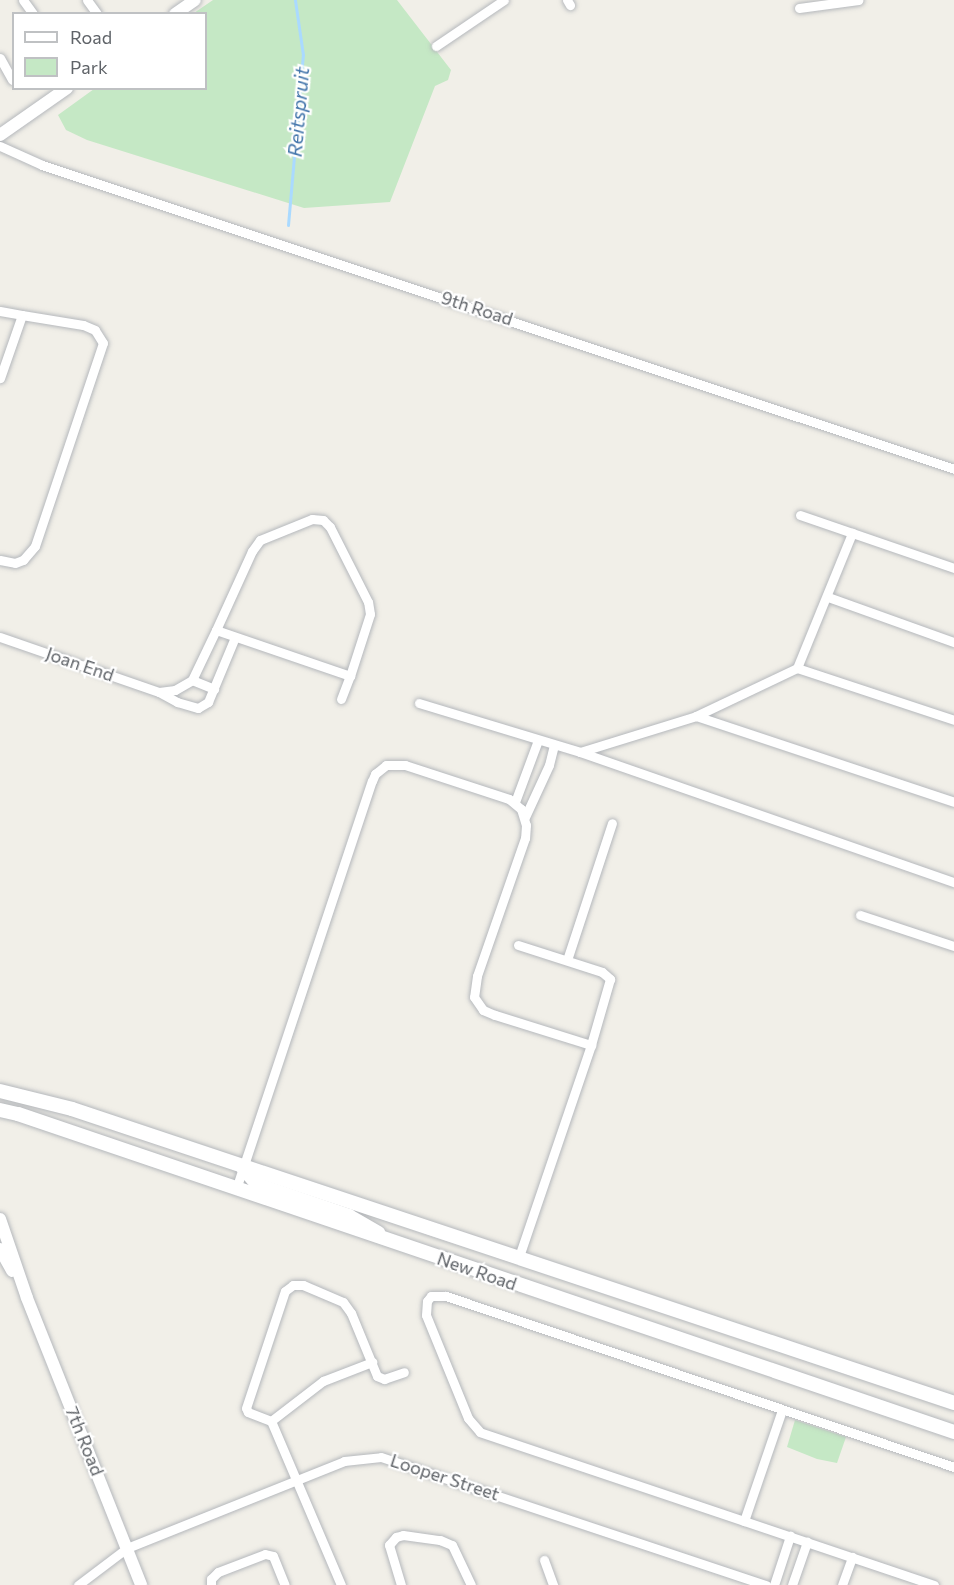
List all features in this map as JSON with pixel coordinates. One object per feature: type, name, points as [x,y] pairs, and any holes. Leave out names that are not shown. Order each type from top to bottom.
[{"type":"main road","name":"New Road","points":[[0,1091],[72,1109],[243,1168],[954,1403]]},
{"type":"main road","name":"New Road","points":[[0,1110],[18,1114],[236,1190],[954,1432]]},
{"type":"main road","points":[[0,1118],[18,1114]]},
{"type":"main road","points":[[243,1168],[258,1185],[349,1216],[370,1226],[393,1243]]},
{"type":"street","points":[[178,12],[195,0]]},
{"type":"street","points":[[436,46],[504,0]]},
{"type":"street","points":[[800,8],[858,0]]},
{"type":"street","points":[[0,58],[12,80]]},
{"type":"street","points":[[0,135],[64,90]]},
{"type":"street","name":"9th Road","points":[[0,146],[42,165],[954,469]]},
{"type":"street","points":[[0,311],[83,325],[95,330],[103,343],[35,546],[23,560],[15,563],[0,560]]},
{"type":"street","points":[[0,378],[22,315]]},
{"type":"street","points":[[800,515],[954,568]]},
{"type":"street","points":[[159,692],[175,690],[192,680],[252,552],[260,540],[312,519],[323,520],[330,527],[370,608],[368,621],[341,699]]},
{"type":"street","points":[[580,752],[696,716],[797,668],[828,597],[852,533]]},
{"type":"street","points":[[828,597],[954,642]]},
{"type":"street","points":[[216,630],[350,676]]},
{"type":"street","name":"Joan End","points":[[0,637],[159,692],[177,702],[198,708],[208,702],[214,689]]},
{"type":"street","points":[[192,680],[214,689],[235,637]]},
{"type":"street","points":[[797,668],[954,720]]},
{"type":"street","points":[[419,703],[580,752],[954,882]]},
{"type":"street","points":[[696,716],[954,802]]},
{"type":"street","points":[[515,802],[538,740]]},
{"type":"street","points":[[554,745],[549,765],[525,817],[525,838],[477,976],[474,996],[483,1010],[591,1045]]},
{"type":"street","points":[[236,1190],[375,774],[386,765],[399,764],[515,802],[525,817]]},
{"type":"street","points":[[567,960],[612,823]]},
{"type":"street","points":[[860,915],[954,946]]},
{"type":"street","points":[[518,945],[602,972],[610,979],[591,1045],[518,1259]]},
{"type":"street","name":"7th Road","points":[[0,1219],[27,1298],[141,1585]]},
{"type":"street","name":"7th Road","points":[[0,1249],[27,1298]]},
{"type":"street","points":[[341,1585],[271,1421],[248,1412],[247,1404],[282,1296],[289,1287],[303,1285],[343,1302],[351,1312],[377,1376],[381,1378],[404,1372]]},
{"type":"street","points":[[934,1585],[480,1432],[468,1418],[426,1315],[427,1300],[431,1296],[446,1296],[954,1467]]},
{"type":"street","points":[[271,1421],[322,1381],[372,1362]]},
{"type":"street","points":[[744,1521],[782,1410]]},
{"type":"street","name":"Looper Street","points":[[78,1585],[127,1548],[344,1461],[381,1457],[766,1585]]},
{"type":"street","points":[[401,1585],[389,1545],[392,1540],[403,1536],[440,1540],[452,1545],[471,1585]]},
{"type":"street","points":[[774,1585],[790,1536]]},
{"type":"street","points":[[792,1585],[807,1542]]},
{"type":"street","points":[[211,1585],[211,1580],[218,1572],[265,1554],[273,1556],[285,1585]]},
{"type":"street","points":[[842,1585],[852,1557]]},
{"type":"street","points":[[544,1560],[554,1585]]},
{"type":"green space","name":"Reitspruit","points":[[213,0],[397,0],[451,70],[448,80],[435,86],[390,202],[304,208],[87,140],[66,130],[58,115],[93,90],[207,90],[207,12],[195,12]]},
{"type":"green space","points":[[795,1420],[846,1437],[837,1463],[817,1459],[787,1447]]},
{"type":"waterway","name":"Reitspruit","points":[[288,225],[303,55],[295,0]]}]
